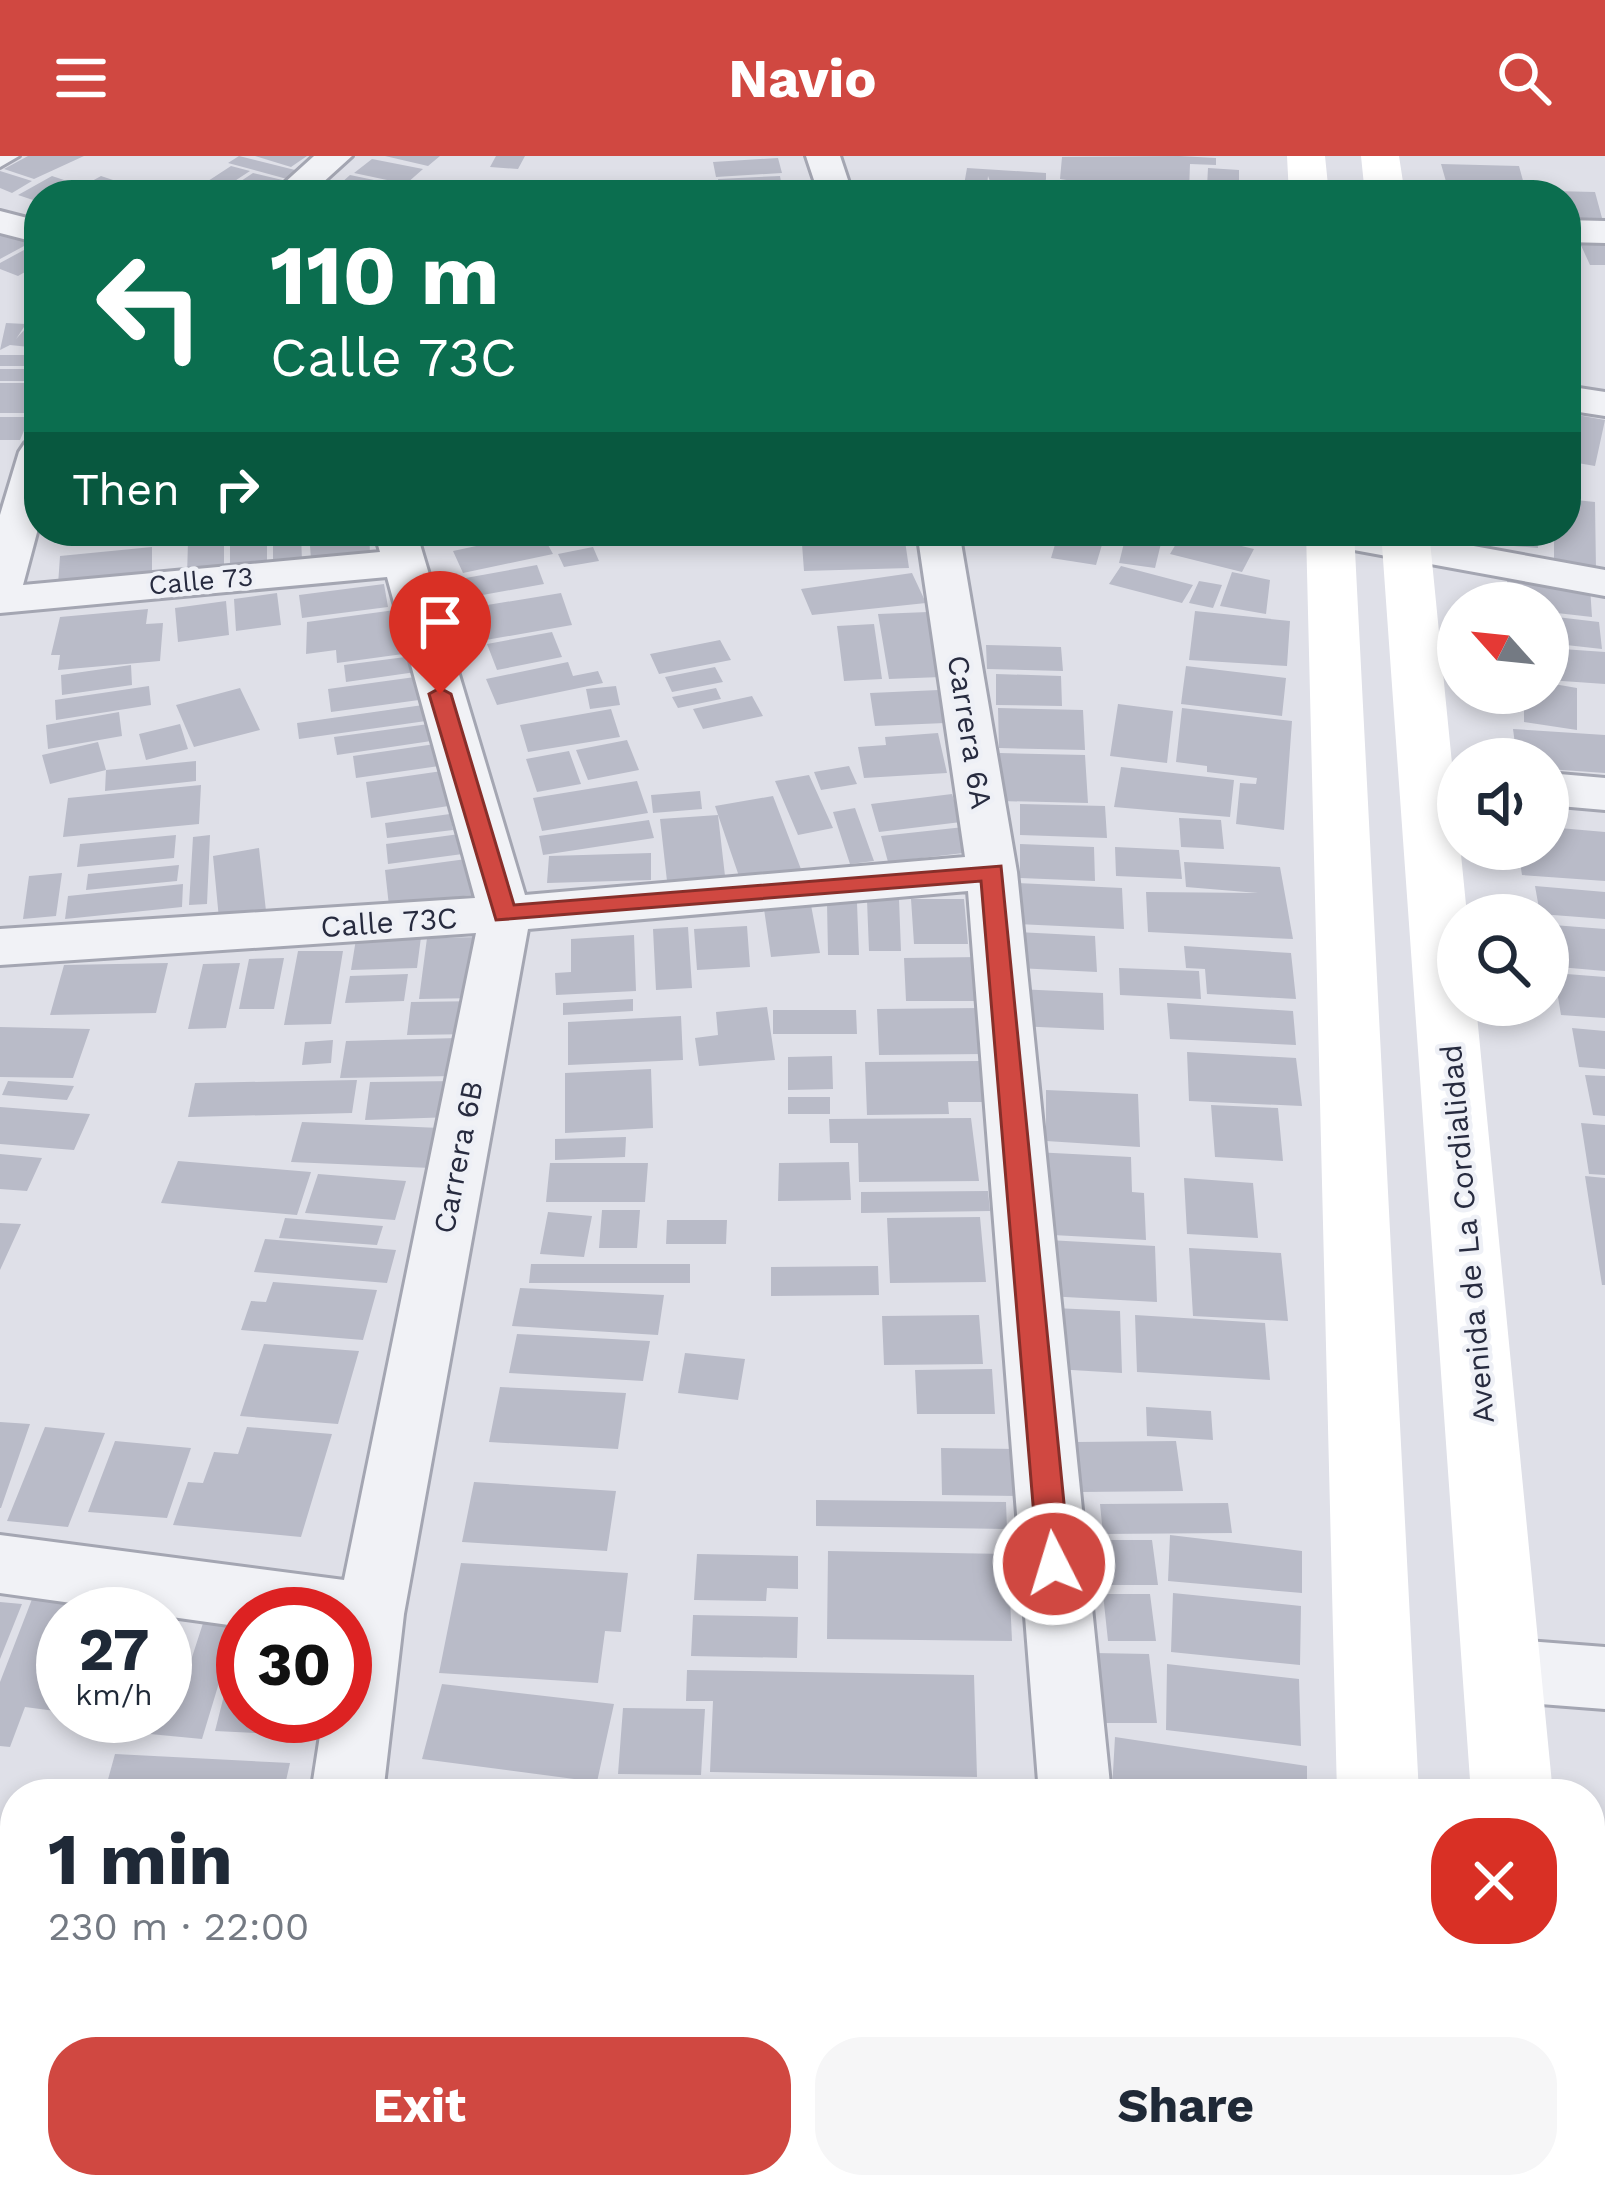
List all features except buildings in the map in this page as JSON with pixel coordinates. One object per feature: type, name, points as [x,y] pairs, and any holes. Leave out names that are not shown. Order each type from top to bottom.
[{"type":"main road","points":[[1328,546],[1377,1779]]},
{"type":"main road","name":"Avenida de La Cordialidad","points":[[1406,546],[1437,738]]},
{"type":"main road","name":"Avenida de La Cordialidad","points":[[1450,870],[1511,1779]]},
{"type":"street","points":[[306,180],[335,156]]},
{"type":"street","points":[[0,588],[24,504]]},
{"type":"street","name":"Carrera 6A","points":[[940,546],[992,872],[1074,1779]]},
{"type":"street","points":[[1433,546],[1605,583]]},
{"type":"street","name":"Calle 73","points":[[0,600],[398,547]]},
{"type":"street","name":"Carrera 6B","points":[[372,1604],[505,914],[398,547]]},
{"type":"street","points":[[1569,791],[1605,794]]},
{"type":"street","name":"Calle 73C","points":[[0,947],[505,914],[992,872]]},
{"type":"street","points":[[0,1564],[216,1593]]},
{"type":"street","points":[[1503,1670],[1605,1678]]},
{"type":"street","name":"Carrera 6B","points":[[349,1779],[354,1743]]},
{"type":"route","points":[[440,694],[505,914],[992,872],[1054,1564]]}]
